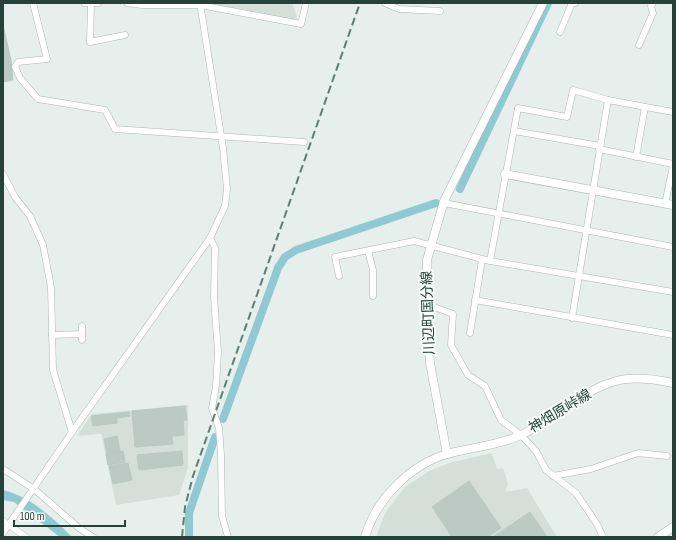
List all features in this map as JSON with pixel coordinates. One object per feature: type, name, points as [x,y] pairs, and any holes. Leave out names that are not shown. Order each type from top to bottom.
[{"type":"street","points":[[33,3],[48,59],[18,62],[15,67],[20,78],[38,99],[105,110],[115,129],[304,142]]},
{"type":"street","points":[[84,3],[98,3]]},
{"type":"street","points":[[91,3],[90,42],[125,35]]},
{"type":"street","points":[[127,3],[142,5],[200,4],[301,24],[306,3]]},
{"type":"street","points":[[385,3],[399,8],[440,11]]},
{"type":"street","name":"川辺町国分線","points":[[447,454],[430,364],[426,304],[427,260],[430,245],[444,203],[543,3]]},
{"type":"street","points":[[560,32],[572,4],[575,3]]},
{"type":"street","points":[[640,45],[653,13],[653,3]]},
{"type":"street","points":[[3,534],[72,432],[210,238],[222,214],[226,198],[226,179],[200,4]]},
{"type":"street","points":[[490,262],[497,215],[518,108],[567,117],[573,90],[608,100],[673,112]]},
{"type":"street","points":[[572,318],[577,277],[608,100]]},
{"type":"street","points":[[636,157],[645,107]]},
{"type":"street","points":[[505,174],[669,205],[673,165],[600,148],[514,131]]},
{"type":"street","points":[[3,174],[15,197],[30,216],[44,245],[51,287],[53,370],[72,432]]},
{"type":"street","points":[[444,203],[497,215],[673,247]]},
{"type":"street","points":[[210,238],[215,248],[214,297],[218,352],[216,386],[212,408],[218,428],[221,455],[222,516],[228,537]]},
{"type":"street","points":[[339,276],[335,257],[407,242],[430,245],[490,262],[673,292]]},
{"type":"street","points":[[368,251],[373,270],[373,296]]},
{"type":"street","points":[[470,334],[482,260]]},
{"type":"street","points":[[475,300],[673,335]]},
{"type":"street","points":[[426,304],[453,314],[451,345],[468,375],[485,386],[501,420],[521,435],[536,451],[546,470],[576,493],[597,524],[603,537]]},
{"type":"street","points":[[52,335],[82,337],[82,326]]},
{"type":"street","name":"神畑原峠線","points":[[447,454],[491,445],[521,435],[602,386],[617,381],[638,379],[673,383]]},
{"type":"street","points":[[553,476],[591,469],[638,453],[667,456]]},
{"type":"street","points":[[364,537],[374,516],[399,483],[417,469],[447,454]]},
{"type":"street","points":[[3,469],[34,490],[79,528],[93,537]]},
{"type":"street","points":[[3,521],[11,523],[26,537]]},
{"type":"street","points":[[663,536],[673,527]]},
{"type":"shaded area","points":[[208,3],[292,3],[297,17],[293,20]]},
{"type":"shaded area","points":[[188,405],[188,468],[179,495],[116,505],[101,434],[77,436],[92,414]]},
{"type":"shaded area","points":[[492,453],[497,469],[503,468],[508,484],[505,492],[527,488],[557,537],[376,537],[385,513],[405,487],[429,471],[449,463]]},
{"type":"water","points":[[3,490],[23,497],[32,503],[49,515],[72,537],[60,537],[14,502],[3,500]]},
{"type":"building","points":[[3,25],[11,60],[13,80],[3,82]]},
{"type":"building","points":[[185,406],[187,420],[183,420],[184,435],[172,436],[173,444],[135,447],[132,411]]},
{"type":"building","points":[[129,412],[130,416],[117,418],[117,423],[93,426],[91,416]]},
{"type":"building","points":[[117,436],[120,451],[107,453],[104,439]]},
{"type":"building","points":[[123,451],[125,462],[108,465],[106,454]]},
{"type":"building","points":[[182,451],[183,465],[139,470],[137,455]]},
{"type":"building","points":[[128,463],[132,480],[113,484],[109,466]]},
{"type":"building","points":[[469,481],[501,528],[487,537],[452,537],[432,507]]},
{"type":"building","points":[[530,512],[547,537],[493,537]]},
{"type":"waterway","points":[[460,189],[548,3]]},
{"type":"waterway","points":[[223,419],[278,268],[285,257],[296,250],[436,203]]},
{"type":"waterway","points":[[189,537],[189,513],[215,437]]},
{"type":"railway","points":[[182,537],[185,507],[193,476],[360,3]]}]
